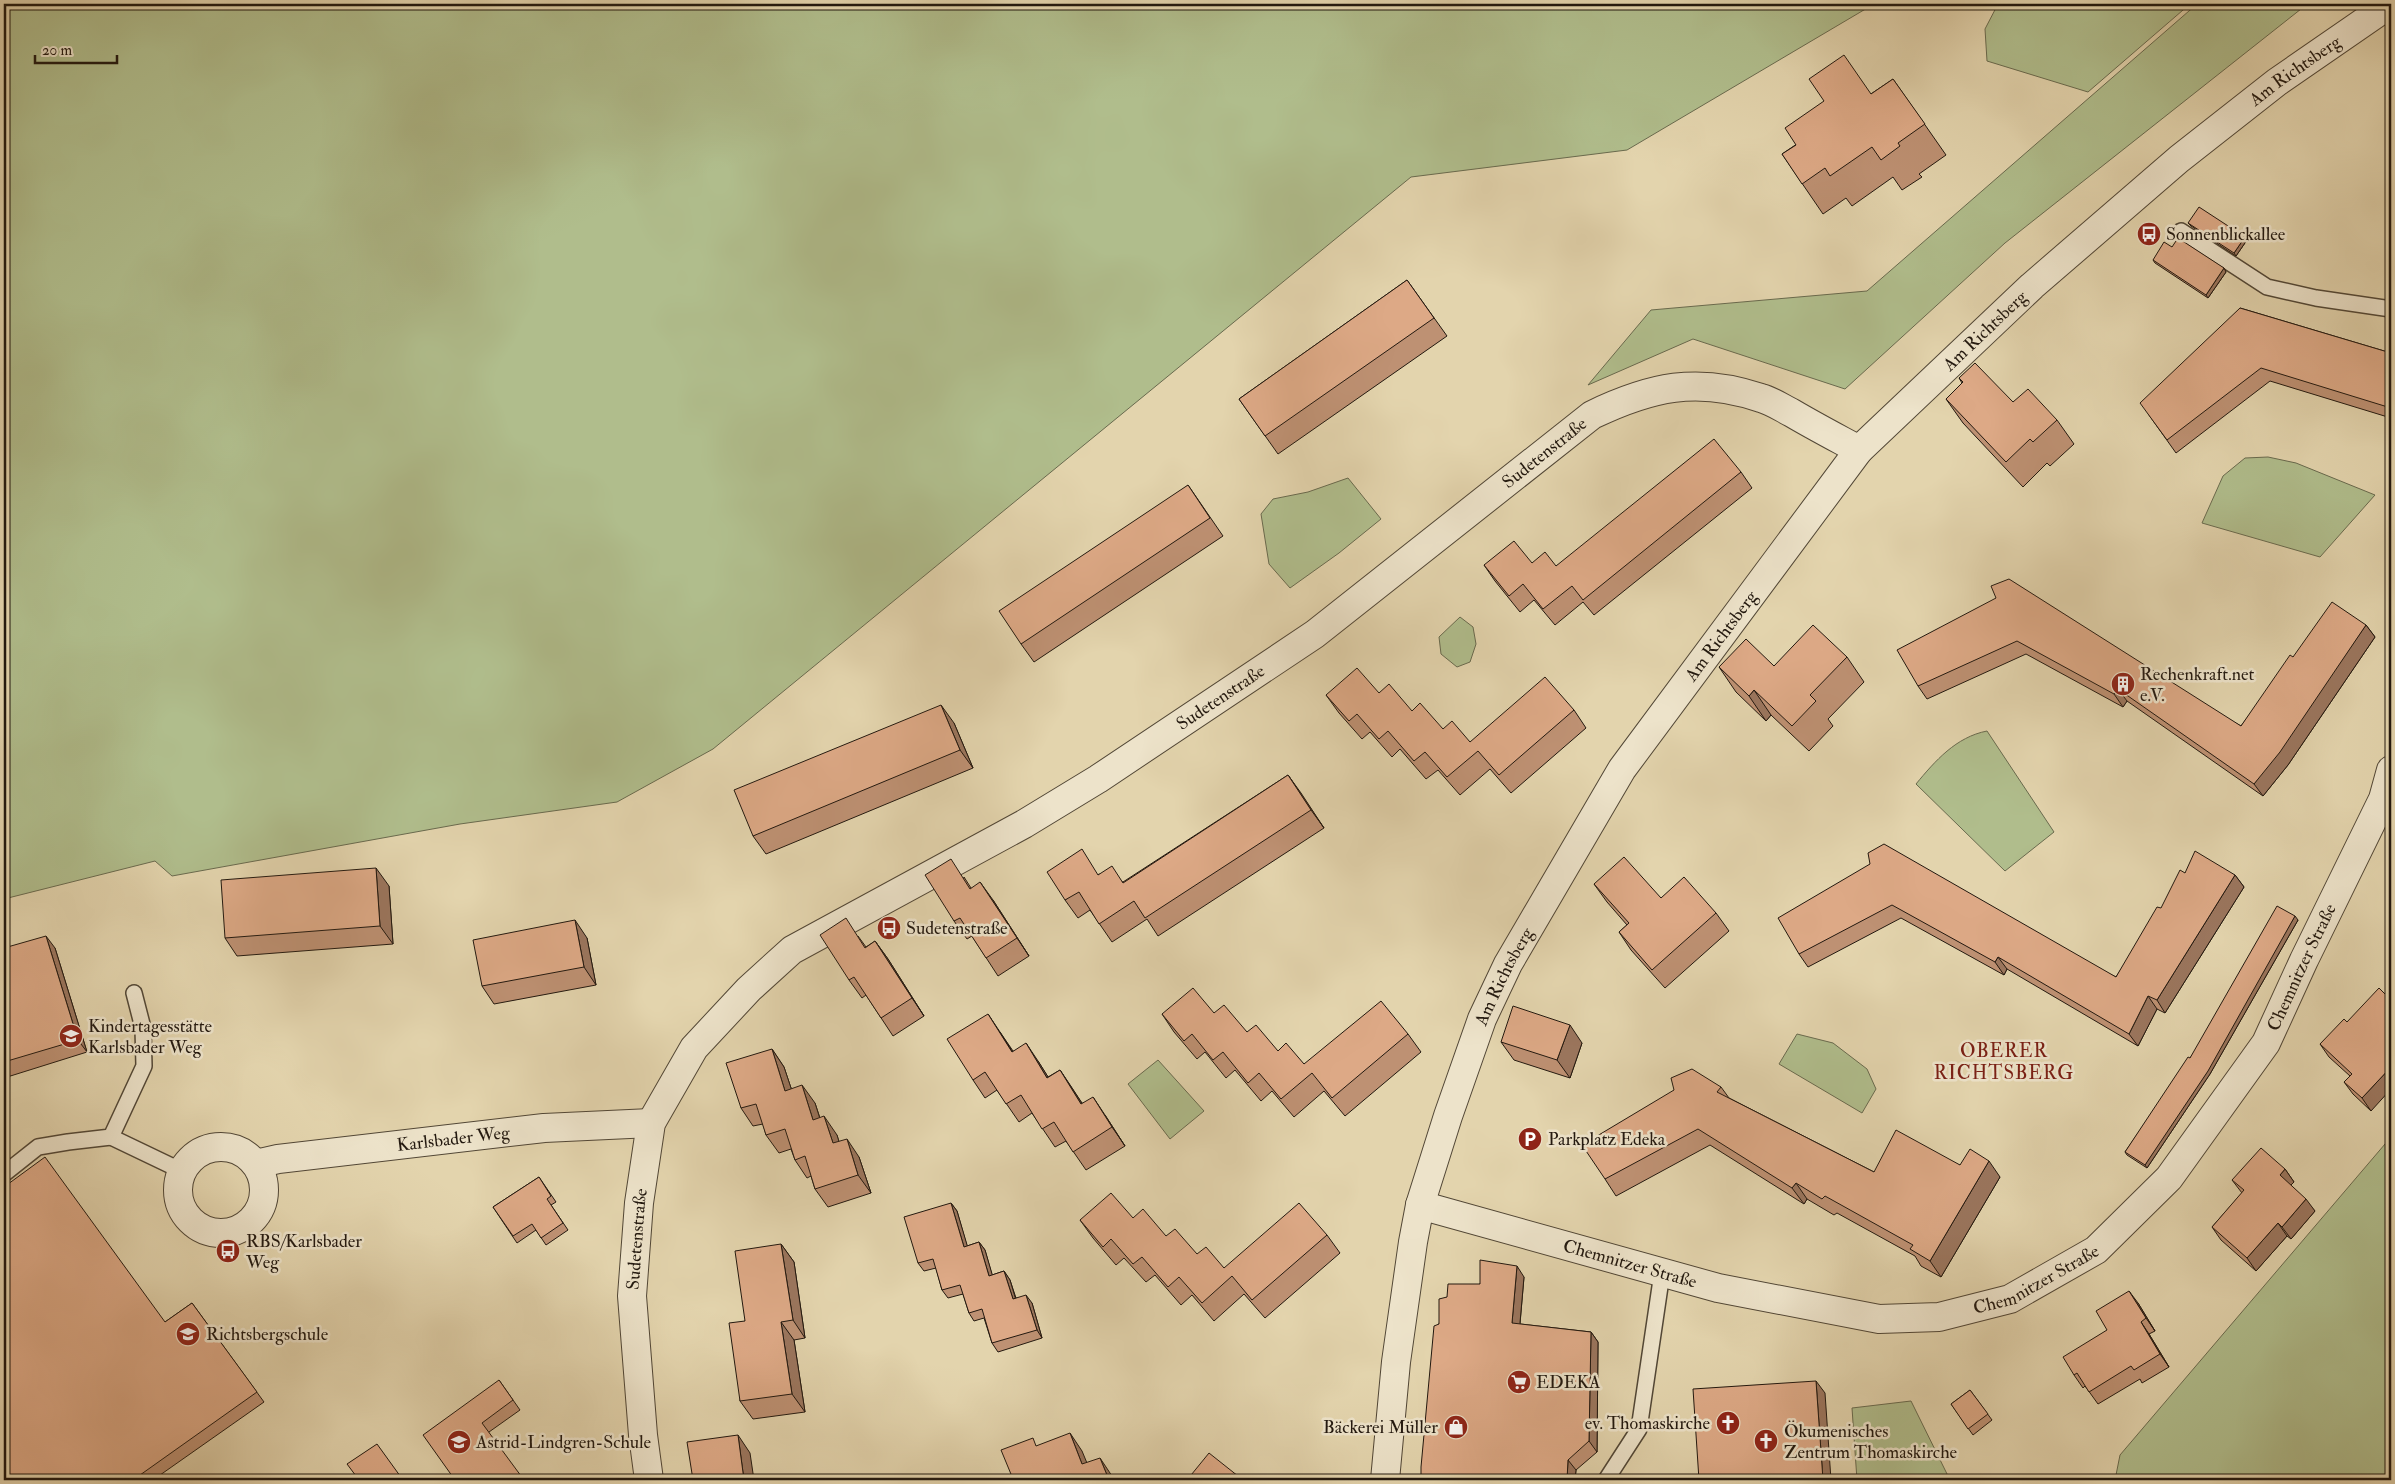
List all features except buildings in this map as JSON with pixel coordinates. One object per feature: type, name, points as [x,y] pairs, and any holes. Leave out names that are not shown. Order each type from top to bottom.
[{"type":"street","name":"Am Richtsberg","points":[[1385,1480],[1396,1362],[1420,1205],[1448,1116],[1482,1019],[1508,964],[1622,769],[1859,450],[2032,286],[2179,159],[2277,82],[2390,4]]},
{"type":"street","name":"Sudetenstraße","points":[[649,1480],[643,1435],[632,1296],[639,1203],[651,1123],[694,1048],[750,989],[792,950],[1024,824],[1098,779],[1315,634],[1592,415],[1626,399],[1649,391],[1669,388],[1710,387],[1738,391],[1763,398],[1859,450]]},
{"type":"street","name":"Chemnitzer Straße","points":[[1420,1205],[1718,1288],[1879,1319],[1939,1317],[2010,1299],[2096,1250],[2169,1178],[2266,1043],[2304,960],[2383,799],[2391,770]]},
{"type":"street","name":"Karlsbader Weg","points":[[256,1164],[278,1159],[544,1128],[651,1123]]},
{"type":"street","points":[[213,1148],[229,1148],[244,1153],[256,1164],[264,1184],[262,1205],[250,1222],[232,1232],[210,1232],[192,1222],[181,1207],[178,1189],[182,1171],[198,1154],[213,1148]]},
{"type":"lane","points":[[2181,231],[2267,287],[2316,298],[2391,308]]},
{"type":"lane","points":[[111,1137],[144,1066],[143,1028],[134,993]]},
{"type":"lane","points":[[4,1174],[38,1147],[111,1137],[182,1171]]},
{"type":"lane","points":[[1606,1480],[1638,1429],[1662,1273]]},
{"type":"green space","points":[[4,4],[1874,4],[1627,150],[1411,177],[713,749],[617,802],[460,824],[172,876],[155,861],[4,899]]},
{"type":"green space","points":[[1998,4],[2190,4],[2088,92],[1987,61],[1985,29]]},
{"type":"green space","points":[[2197,4],[2301,4],[2301,9],[2005,243],[1845,389],[1693,339],[1588,385],[1651,310],[1867,291]]},
{"type":"green space","points":[[2268,457],[2296,463],[2375,495],[2320,557],[2202,523],[2223,476],[2245,458]]},
{"type":"green space","points":[[1348,478],[1381,519],[1339,553],[1290,588],[1269,564],[1261,514],[1273,499],[1308,492]]},
{"type":"green space","points":[[1460,617],[1473,627],[1476,644],[1470,662],[1457,667],[1441,654],[1439,637]]},
{"type":"green space","points":[[1987,731],[2054,832],[2005,871],[1916,784],[1956,744]]},
{"type":"green space","points":[[1797,1034],[1833,1043],[1867,1069],[1876,1089],[1862,1113],[1779,1064]]},
{"type":"green space","points":[[1158,1060],[1204,1111],[1170,1139],[1128,1084]]},
{"type":"green space","points":[[2391,1137],[2391,1480],[2115,1480],[2120,1455]]},
{"type":"green space","points":[[1911,1401],[1950,1480],[1857,1480],[1852,1408]]},
{"type":"place","name":"Sonnenblickallee","points":[[2149,234]]},
{"type":"place","name":"Rechenkraft.net e.V.","points":[[2123,684]]},
{"type":"place","name":"Sudetenstraße","points":[[889,928]]},
{"type":"place","name":"Kindertagesstätte Karlsbader Weg","points":[[71,1036]]},
{"type":"place","name":"Parkplatz Edeka","points":[[1530,1139]]},
{"type":"place","name":"RBS/Karlsbader Weg","points":[[228,1251]]},
{"type":"place","name":"Richtsbergschule","points":[[188,1334]]},
{"type":"place","name":"EDEKA","points":[[1519,1382]]},
{"type":"place","name":"ev. Thomaskirche","points":[[1728,1423]]},
{"type":"place","name":"Bäckerei Müller","points":[[1456,1427]]},
{"type":"place","name":"Ökumenisches Zentrum Thomaskirche","points":[[1766,1441]]},
{"type":"place","name":"Astrid-Lindgren-Schule","points":[[459,1442]]},
{"type":"district","name":"OBERER RICHTSBERG","points":[[2004,1062]]}]
